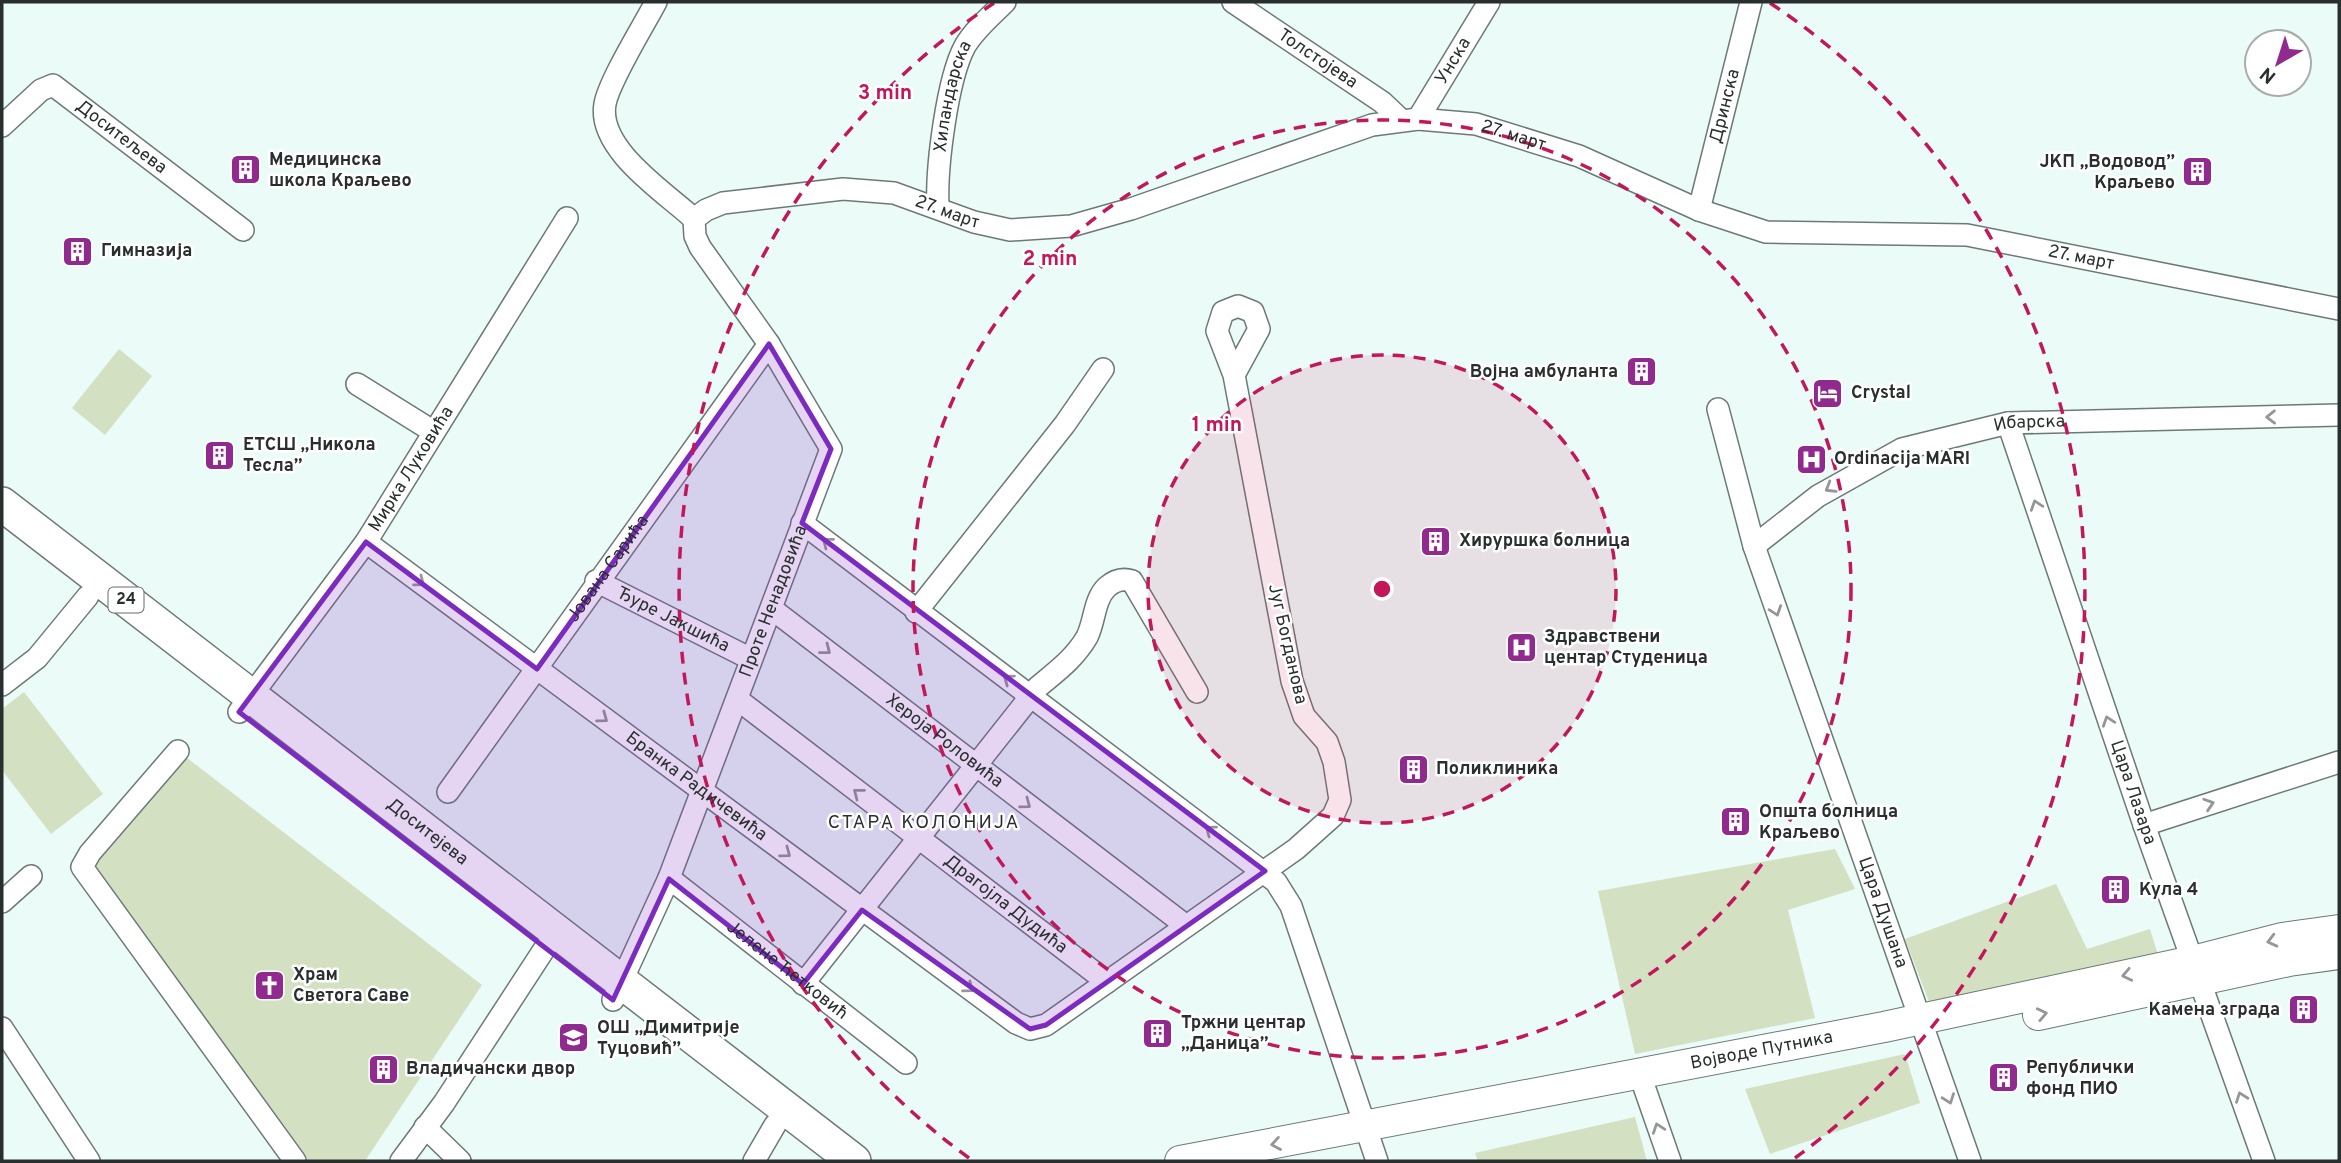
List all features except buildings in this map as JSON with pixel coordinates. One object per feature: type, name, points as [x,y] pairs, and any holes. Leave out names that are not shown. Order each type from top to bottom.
[{"type":"main road","name":"Доситејева","points":[[2,504],[245,704],[470,878],[618,992],[854,1161]]},
{"type":"main road","name":"Доситејева","points":[[2,529],[88,596],[245,704]]},
{"type":"main road","name":"Доситејева","points":[[470,878],[545,948],[618,992],[775,1125],[822,1161]]},
{"type":"main road","name":"Војводе Путника","points":[[2197,971],[2282,938],[2339,930]]},
{"type":"main road","name":"Војводе Путника","points":[[1296,1161],[1644,1085],[2197,971],[2339,954]]},
{"type":"main road","name":"Војводе Путника","points":[[1180,1161],[1372,1145]]},
{"type":"street","points":[[656,2],[605,102],[604,118],[607,132],[628,160],[694,219]]},
{"type":"street","name":"Хиландарска","points":[[938,207],[937,186],[948,98],[963,48],[1005,2]]},
{"type":"street","name":"Толстојева","points":[[1233,2],[1409,119]]},
{"type":"street","name":"Унска","points":[[1409,119],[1489,2]]},
{"type":"street","name":"Дринска","points":[[1699,210],[1751,2]]},
{"type":"street","name":"Доситељева","points":[[2,126],[41,90],[53,85],[243,230]]},
{"type":"street","name":"27. март","points":[[694,219],[723,203],[831,189],[894,193],[974,222],[1010,230],[1070,226],[1131,209],[1372,125],[1409,119],[1476,124],[1579,156],[1699,210],[1766,232],[1967,235],[2339,309]]},
{"type":"street","name":"Мирка Луковића","points":[[245,704],[366,542],[567,218]]},
{"type":"street","name":"Проте Ненадовића","points":[[618,992],[669,878],[831,449],[769,344],[700,247],[695,236],[694,219]]},
{"type":"street","name":"Јована Сарића","points":[[448,792],[537,669],[596,581],[769,344]]},
{"type":"street","points":[[916,612],[1065,424],[1103,369]]},
{"type":"street","name":"Југ Богданова","points":[[1030,1029],[1046,1025],[1265,871],[1324,826],[1333,816],[1339,800],[1334,762],[1327,742],[1304,716],[1292,681],[1234,375]]},
{"type":"street","points":[[357,384],[434,432]]},
{"type":"street","name":"Цара Душана","points":[[1718,409],[1754,546],[1970,1161]]},
{"type":"street","name":"Ибарска","points":[[1754,546],[1818,496],[1902,449],[2008,423],[2339,415]]},
{"type":"street","name":"Цара Лазара","points":[[2008,423],[2144,825],[2264,1161]]},
{"type":"street","points":[[802,523],[916,612],[1265,871],[1284,893],[1291,906],[1372,1145]]},
{"type":"street","name":"Бранка Радичевића","points":[[366,542],[1016,1023],[1030,1029]]},
{"type":"street","points":[[803,984],[1031,696],[1068,662],[1087,636],[1098,601],[1109,585],[1125,579],[1132,581],[1137,587],[1197,692]]},
{"type":"street","name":"Ђуре Јакшића","points":[[596,581],[751,659]]},
{"type":"street","points":[[2,685],[37,658],[88,596]]},
{"type":"street","name":"Хероја Роловића","points":[[772,609],[1185,925]]},
{"type":"street","name":"Драгојла Дудића","points":[[737,699],[1107,982]]},
{"type":"street","points":[[178,751],[90,853],[82,867],[295,1161]]},
{"type":"street","points":[[2144,825],[2339,762]]},
{"type":"street","points":[[2,902],[31,876]]},
{"type":"street","name":"Јелене Ћетковић","points":[[669,878],[906,1063]]},
{"type":"street","points":[[401,1161],[545,948]]},
{"type":"street","points":[[2,1028],[89,1161]]},
{"type":"street","points":[[1644,1085],[1670,1161]]},
{"type":"street","points":[[754,1161],[775,1125]]},
{"type":"street","points":[[425,1127],[460,1161]]},
{"type":"highlighted area","points":[[769,344],[831,449],[802,523],[1265,871],[1046,1025],[1030,1029],[862,910],[803,984],[669,879],[613,1000],[239,712],[366,542],[537,669]]},
{"type":"green space","points":[[119,349],[152,376],[105,435],[72,408]]},
{"type":"green space","points":[[24,692],[103,794],[51,834],[2,770],[2,709]]},
{"type":"green space","points":[[178,751],[482,985],[365,1161],[295,1161],[82,867]]},
{"type":"green space","points":[[1835,849],[1855,889],[1788,910],[1815,1018],[1635,1054],[1598,891]]},
{"type":"green space","points":[[2056,884],[2087,949],[2150,929],[2159,958],[1929,1002],[1905,939]]},
{"type":"green space","points":[[1905,1054],[1920,1103],[1770,1154],[1745,1089]]},
{"type":"green space","points":[[1635,1117],[1647,1161],[1478,1161],[1475,1153]]},
{"type":"place","name":"Медицинска школа Краљево","points":[[246,170]]},
{"type":"place","name":"ЈКП „Водовод” Краљево","points":[[2198,172]]},
{"type":"place","name":"Гимназија","points":[[78,251]]},
{"type":"place","name":"Војна амбуланта","points":[[1641,372]]},
{"type":"place","name":"Crystal","points":[[1828,393]]},
{"type":"place","name":"ЕТСШ „Никола Тесла”","points":[[220,455]]},
{"type":"place","name":"Ordinacija MARI","points":[[1811,459]]},
{"type":"place","name":"Хируршка болница","points":[[1436,541]]},
{"type":"place","name":"Здравствени центар Студеница","points":[[1521,647]]},
{"type":"place","name":"Поликлиника","points":[[1413,769]]},
{"type":"place","name":"Општа болница Краљево","points":[[1736,822]]},
{"type":"place","name":"Кула 4","points":[[2116,890]]},
{"type":"place","name":"Храм Светога Саве","points":[[270,985]]},
{"type":"place","name":"Камена зграда","points":[[2303,1010]]},
{"type":"place","name":"Тржни центар „Даница”","points":[[1158,1033]]},
{"type":"place","name":"ОШ „Димитрије Туцовић”","points":[[574,1038]]},
{"type":"place","name":"Владичански двор","points":[[383,1069]]},
{"type":"place","name":"Републички фонд ПИО","points":[[2003,1078]]},
{"type":"district","name":"СТАРА КОЛОНИЈА","points":[[924,823]]}]
